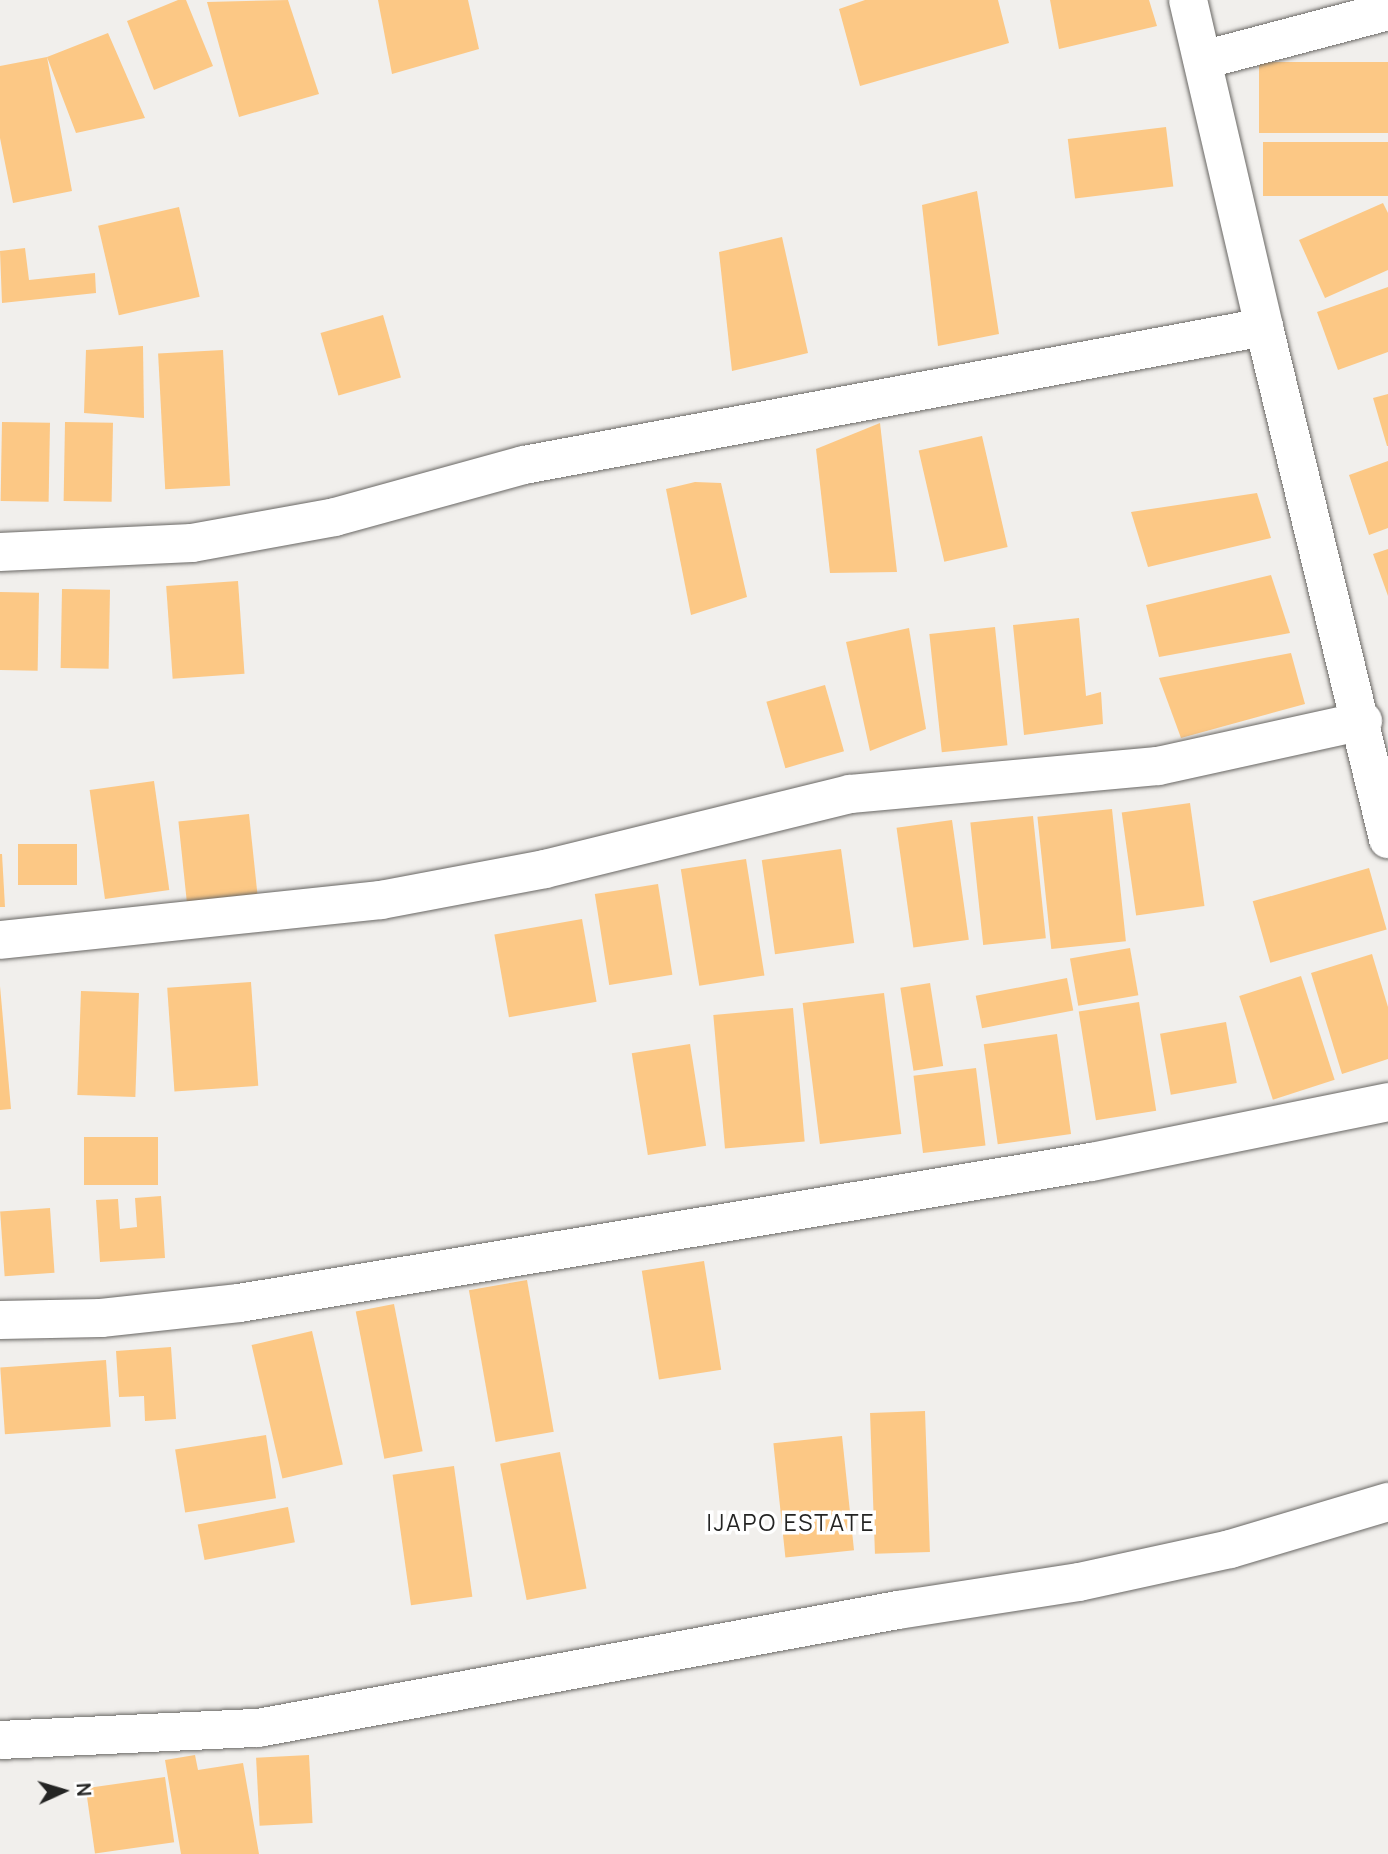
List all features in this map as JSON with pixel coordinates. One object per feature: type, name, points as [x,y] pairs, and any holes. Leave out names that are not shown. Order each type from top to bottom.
[{"type":"street","points":[[1188,0],[1264,327],[1363,721],[1388,839]]},
{"type":"street","points":[[1203,60],[1388,11]]},
{"type":"street","points":[[0,551],[192,543],[335,517],[524,465],[1264,327]]},
{"type":"street","points":[[0,940],[381,900],[545,869],[850,794],[1157,766],[1363,721]]},
{"type":"street","points":[[0,1320],[101,1318],[239,1303],[1091,1162],[1388,1102]]},
{"type":"street","points":[[0,1740],[258,1728],[898,1611],[1079,1582],[1230,1549],[1388,1502]]},
{"type":"building","points":[[178,0],[186,0],[213,66],[154,90],[127,21]]},
{"type":"building","points":[[288,0],[319,94],[239,117],[207,2]]},
{"type":"building","points":[[378,0],[468,0],[479,49],[392,74]]},
{"type":"building","points":[[865,0],[998,0],[1009,43],[860,86],[839,9]]},
{"type":"building","points":[[1050,0],[1149,0],[1157,26],[1059,49]]},
{"type":"building","points":[[108,33],[145,118],[76,133],[47,57]]},
{"type":"building","points":[[47,57],[72,191],[13,203],[0,138],[0,66]]},
{"type":"building","points":[[1259,62],[1388,62],[1388,133],[1259,133]]},
{"type":"building","points":[[1166,127],[1173,187],[1075,199],[1068,139]]},
{"type":"building","points":[[1263,142],[1388,142],[1388,196],[1263,196]]},
{"type":"building","points":[[977,191],[999,334],[938,346],[922,205]]},
{"type":"building","points":[[1383,203],[1388,213],[1388,270],[1325,298],[1299,240]]},
{"type":"building","points":[[179,207],[200,297],[119,315],[98,226]]},
{"type":"building","points":[[782,237],[808,353],[732,371],[719,252]]},
{"type":"building","points":[[25,248],[29,280],[95,273],[96,293],[2,303],[0,251]]},
{"type":"building","points":[[1388,287],[1388,352],[1338,370],[1317,312]]},
{"type":"building","points":[[383,315],[401,377],[338,395],[321,333]]},
{"type":"building","points":[[143,346],[144,418],[84,413],[86,350]]},
{"type":"building","points":[[223,350],[230,486],[165,489],[158,353]]},
{"type":"building","points":[[1388,394],[1388,446],[1387,446],[1373,398]]},
{"type":"building","points":[[2,422],[50,423],[49,502],[1,501]]},
{"type":"building","points":[[65,422],[113,423],[112,502],[64,501]]},
{"type":"building","points":[[880,423],[897,572],[830,573],[816,449]]},
{"type":"building","points":[[982,436],[1008,547],[944,562],[919,451]]},
{"type":"building","points":[[1388,461],[1388,528],[1369,535],[1349,475]]},
{"type":"building","points":[[695,482],[721,483],[747,597],[691,615],[666,489]]},
{"type":"building","points":[[1257,493],[1271,538],[1148,567],[1131,512]]},
{"type":"building","points":[[1388,549],[1388,596],[1373,554]]},
{"type":"building","points":[[1271,575],[1290,633],[1159,657],[1146,605]]},
{"type":"building","points":[[238,581],[244,674],[173,679],[166,586]]},
{"type":"building","points":[[62,589],[110,590],[109,669],[61,668]]},
{"type":"building","points":[[0,592],[39,593],[38,671],[0,670]]},
{"type":"building","points":[[1079,618],[1086,696],[1101,692],[1103,724],[1024,735],[1013,625]]},
{"type":"building","points":[[995,627],[1007,745],[942,752],[929,634]]},
{"type":"building","points":[[909,628],[926,729],[870,751],[846,642]]},
{"type":"building","points":[[1291,653],[1305,704],[1181,738],[1159,678]]},
{"type":"building","points":[[825,685],[844,751],[785,768],[766,702]]},
{"type":"building","points":[[154,781],[169,890],[105,899],[90,790]]},
{"type":"building","points":[[1190,803],[1204,906],[1136,916],[1122,813]]},
{"type":"building","points":[[1112,809],[1126,941],[1051,949],[1037,817]]},
{"type":"building","points":[[249,814],[258,898],[187,905],[178,821]]},
{"type":"building","points":[[1033,816],[1046,938],[983,945],[970,823]]},
{"type":"building","points":[[952,820],[969,940],[913,948],[897,828]]},
{"type":"building","points":[[18,844],[77,844],[77,885],[18,885]]},
{"type":"building","points":[[841,849],[854,943],[775,954],[762,860]]},
{"type":"building","points":[[2,854],[5,907],[0,907]]},
{"type":"building","points":[[746,859],[764,976],[699,986],[681,869]]},
{"type":"building","points":[[1369,868],[1387,930],[1270,963],[1253,901]]},
{"type":"building","points":[[658,884],[672,975],[609,985],[595,894]]},
{"type":"building","points":[[582,919],[597,1002],[509,1017],[494,934]]},
{"type":"building","points":[[1130,948],[1138,995],[1078,1006],[1070,959]]},
{"type":"building","points":[[1372,954],[1388,1007],[1388,1059],[1342,1074],[1311,973]]},
{"type":"building","points":[[1301,976],[1335,1080],[1273,1100],[1239,996]]},
{"type":"building","points":[[1067,978],[1073,1010],[982,1028],[976,996]]},
{"type":"building","points":[[251,982],[258,1086],[174,1092],[167,988]]},
{"type":"building","points":[[930,983],[943,1066],[914,1071],[900,988]]},
{"type":"building","points":[[0,986],[11,1109],[0,1110]]},
{"type":"building","points":[[81,991],[139,993],[135,1097],[77,1095]]},
{"type":"building","points":[[884,993],[901,1134],[820,1144],[803,1003]]},
{"type":"building","points":[[1139,1002],[1156,1111],[1096,1120],[1079,1012]]},
{"type":"building","points":[[793,1008],[805,1141],[725,1148],[713,1015]]},
{"type":"building","points":[[1226,1022],[1237,1083],[1171,1095],[1160,1034]]},
{"type":"building","points":[[1057,1034],[1071,1134],[998,1144],[984,1044]]},
{"type":"building","points":[[690,1044],[706,1146],[648,1155],[632,1053]]},
{"type":"building","points":[[976,1068],[986,1145],[923,1153],[913,1076]]},
{"type":"building","points":[[84,1137],[158,1137],[158,1185],[84,1185]]},
{"type":"building","points":[[161,1196],[165,1258],[100,1262],[96,1200],[118,1199],[120,1229],[137,1227],[135,1198]]},
{"type":"building","points":[[50,1208],[55,1273],[5,1276],[0,1211]]},
{"type":"building","points":[[704,1261],[721,1370],[659,1380],[642,1271]]},
{"type":"building","points":[[527,1280],[554,1432],[496,1442],[469,1290]]},
{"type":"building","points":[[394,1304],[423,1451],[384,1459],[356,1311]]},
{"type":"building","points":[[312,1331],[343,1464],[282,1478],[252,1345]]},
{"type":"building","points":[[171,1347],[176,1419],[145,1421],[144,1396],[119,1397],[116,1351]]},
{"type":"building","points":[[106,1360],[111,1427],[5,1434],[0,1367]]},
{"type":"building","points":[[925,1411],[930,1552],[875,1554],[870,1413]]},
{"type":"building","points":[[266,1435],[276,1498],[185,1513],[175,1449]]},
{"type":"building","points":[[842,1436],[854,1550],[785,1558],[773,1443]]},
{"type":"building","points":[[560,1452],[587,1588],[527,1600],[500,1464]]},
{"type":"building","points":[[454,1466],[472,1597],[411,1605],[393,1475]]},
{"type":"building","points":[[288,1507],[295,1542],[205,1560],[198,1525]]},
{"type":"building","points":[[195,1755],[198,1770],[243,1763],[259,1854],[181,1854],[165,1760]]},
{"type":"building","points":[[309,1755],[313,1823],[260,1826],[256,1758]]},
{"type":"building","points":[[165,1777],[174,1842],[95,1853],[86,1788]]},
{"type":"district","name":"IJAPO ESTATE","points":[[791,1522]]}]
